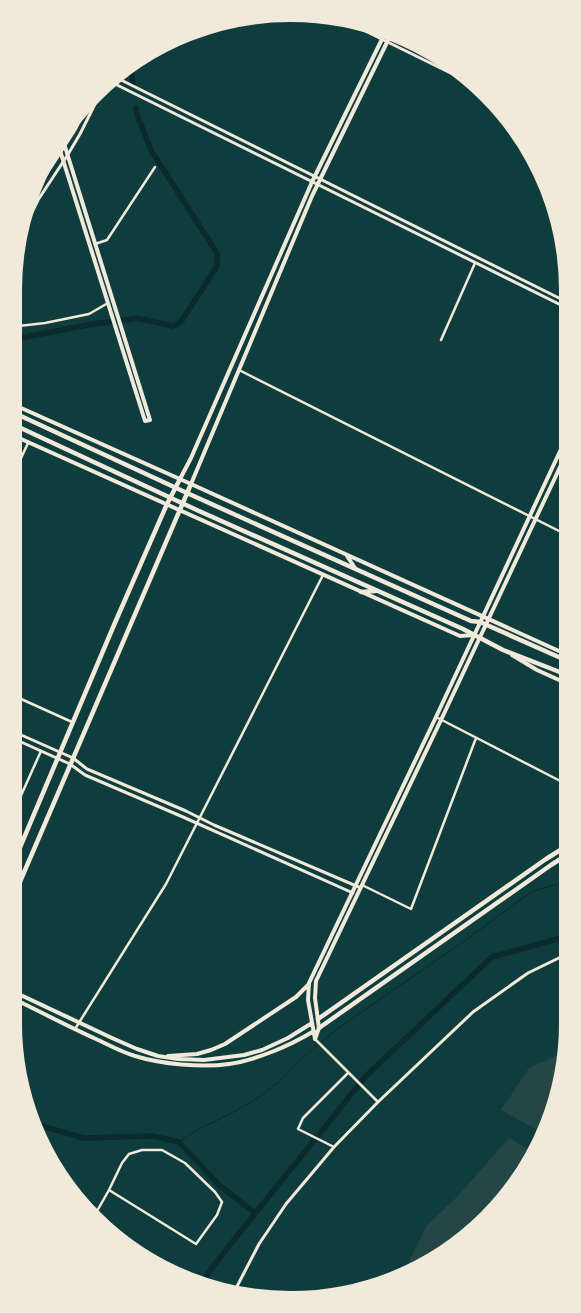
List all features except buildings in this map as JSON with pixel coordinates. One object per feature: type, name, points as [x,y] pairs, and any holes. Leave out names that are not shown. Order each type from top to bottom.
[{"type":"main road","points":[[19,885],[183,503],[317,185],[317,178],[383,37]]},
{"type":"main road","points":[[19,849],[170,497],[191,458],[312,182],[317,178],[389,37]]},
{"type":"main road","points":[[64,142],[95,244],[112,309],[150,420],[145,422],[118,327]]},
{"type":"main road","points":[[59,148],[108,303],[112,309]]},
{"type":"main road","points":[[19,407],[562,652]]},
{"type":"main road","points":[[19,416],[471,621],[480,622],[562,658]]},
{"type":"main road","points":[[19,427],[474,635],[537,670],[562,681]]},
{"type":"main road","points":[[19,438],[460,636],[474,635]]},
{"type":"main road","points":[[158,1056],[197,1054],[225,1044],[296,997],[309,983],[562,447]]},
{"type":"main road","points":[[316,1040],[319,1028],[315,998],[316,981],[562,463]]},
{"type":"main road","points":[[347,555],[355,568]]},
{"type":"main road","points":[[361,592],[377,591]]},
{"type":"main road","points":[[503,650],[562,673]]},
{"type":"main road","points":[[19,994],[137,1049],[158,1056],[204,1060],[244,1055],[262,1050],[312,1024],[562,849]]},
{"type":"main road","points":[[19,1001],[134,1056],[186,1065],[229,1064],[262,1056],[313,1032],[562,858]]},
{"type":"main road","points":[[309,983],[316,981]]},
{"type":"main road","points":[[309,983],[308,1000],[316,1040]]},
{"type":"street","points":[[363,29],[383,37]]},
{"type":"street","points":[[376,32],[456,75]]},
{"type":"street","points":[[388,40],[433,60]]},
{"type":"street","points":[[120,79],[562,300]]},
{"type":"street","points":[[114,84],[562,306]]},
{"type":"street","points":[[28,221],[38,200],[68,156],[98,98]]},
{"type":"street","points":[[41,184],[65,147],[82,116]]},
{"type":"street","points":[[95,244],[107,240],[155,167]]},
{"type":"street","points":[[441,340],[475,263]]},
{"type":"street","points":[[19,326],[89,314],[108,303]]},
{"type":"street","points":[[239,370],[562,532]]},
{"type":"street","points":[[19,462],[28,443]]},
{"type":"street","points":[[75,1029],[166,884],[323,575]]},
{"type":"street","points":[[19,698],[72,722]]},
{"type":"street","points":[[436,717],[562,782]]},
{"type":"street","points":[[19,734],[73,758],[87,769],[356,886],[362,886],[411,909],[476,738]]},
{"type":"street","points":[[19,741],[70,764],[85,775],[357,895]]},
{"type":"street","points":[[19,800],[41,752]]},
{"type":"street","points":[[236,1289],[259,1244],[286,1204],[334,1147],[378,1102],[473,1012],[528,972],[562,956]]},
{"type":"street","points":[[316,1040],[378,1102]]},
{"type":"street","points":[[334,1147],[298,1129],[303,1118],[348,1073]]},
{"type":"street","points":[[96,1213],[122,1163],[129,1154],[142,1150],[162,1150],[185,1163],[215,1192],[222,1202],[217,1216],[196,1244],[109,1190]]},
{"type":"shaded area","points":[[560,1054],[553,1093],[539,1131],[501,1110],[529,1068]]},
{"type":"shaded area","points":[[509,1138],[530,1150],[506,1188],[483,1215],[456,1238],[426,1258],[406,1268],[427,1225],[457,1197]]},
{"type":"waterway","points":[[131,71],[133,84]]},
{"type":"waterway","points":[[19,338],[93,324],[137,318],[173,326],[181,322],[217,266],[217,253],[152,152],[136,108]]},
{"type":"waterway","points":[[179,1142],[199,1129],[258,1098],[281,1080],[309,1052],[337,1029],[531,892],[562,883]]},
{"type":"waterway","points":[[203,1280],[366,1076],[492,957],[562,938]]},
{"type":"waterway","points":[[39,1125],[84,1138],[153,1136],[179,1142],[219,1185],[255,1213]]}]
